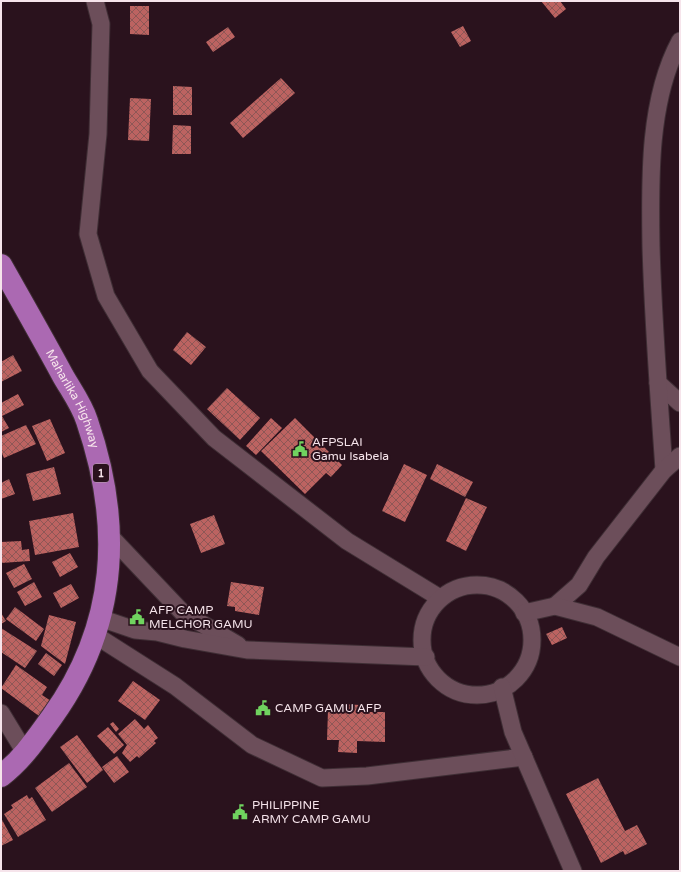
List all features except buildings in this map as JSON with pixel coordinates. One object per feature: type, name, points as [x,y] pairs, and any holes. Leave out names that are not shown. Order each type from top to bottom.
[{"type":"highway","name":"Maharlika Highway","points":[[1,265],[87,419],[107,500],[110,536],[105,594],[98,627],[84,664],[67,697],[26,754],[1,776]]},
{"type":"street","points":[[95,1],[101,24],[98,134],[88,234],[106,296],[150,371],[214,438],[347,541],[440,598]]},
{"type":"street","points":[[664,470],[652,303],[650,179],[656,114],[672,56],[680,41]]},
{"type":"street","points":[[658,383],[680,403]]},
{"type":"street","points":[[524,613],[554,606],[579,585],[596,557],[664,470],[680,456]]},
{"type":"street","points":[[110,536],[182,612],[247,650]]},
{"type":"street","points":[[474,584],[487,586],[505,592],[516,600],[524,613],[529,622],[532,641],[531,652],[524,669],[515,680],[491,693],[472,694],[454,690],[438,679],[431,670],[422,645],[424,626],[428,613],[440,598],[456,589],[474,584]]},
{"type":"street","points":[[554,606],[598,617],[680,657]]},
{"type":"street","points":[[98,627],[157,632],[185,639],[247,650],[426,657]]},
{"type":"street","points":[[98,627],[252,745],[322,778],[367,776],[524,758]]},
{"type":"street","points":[[502,687],[513,732],[573,871]]},
{"type":"street","points":[[1,713],[26,754]]},
{"type":"place","name":"AFPSLAI Gamu Isabela","points":[[300,449]]},
{"type":"place","name":"AFP CAMP MELCHOR GAMU","points":[[137,617]]},
{"type":"place","name":"CAMP GAMU AFP","points":[[263,708]]},
{"type":"place","name":"PHILIPPINE ARMY CAMP GAMU","points":[[240,812]]}]
